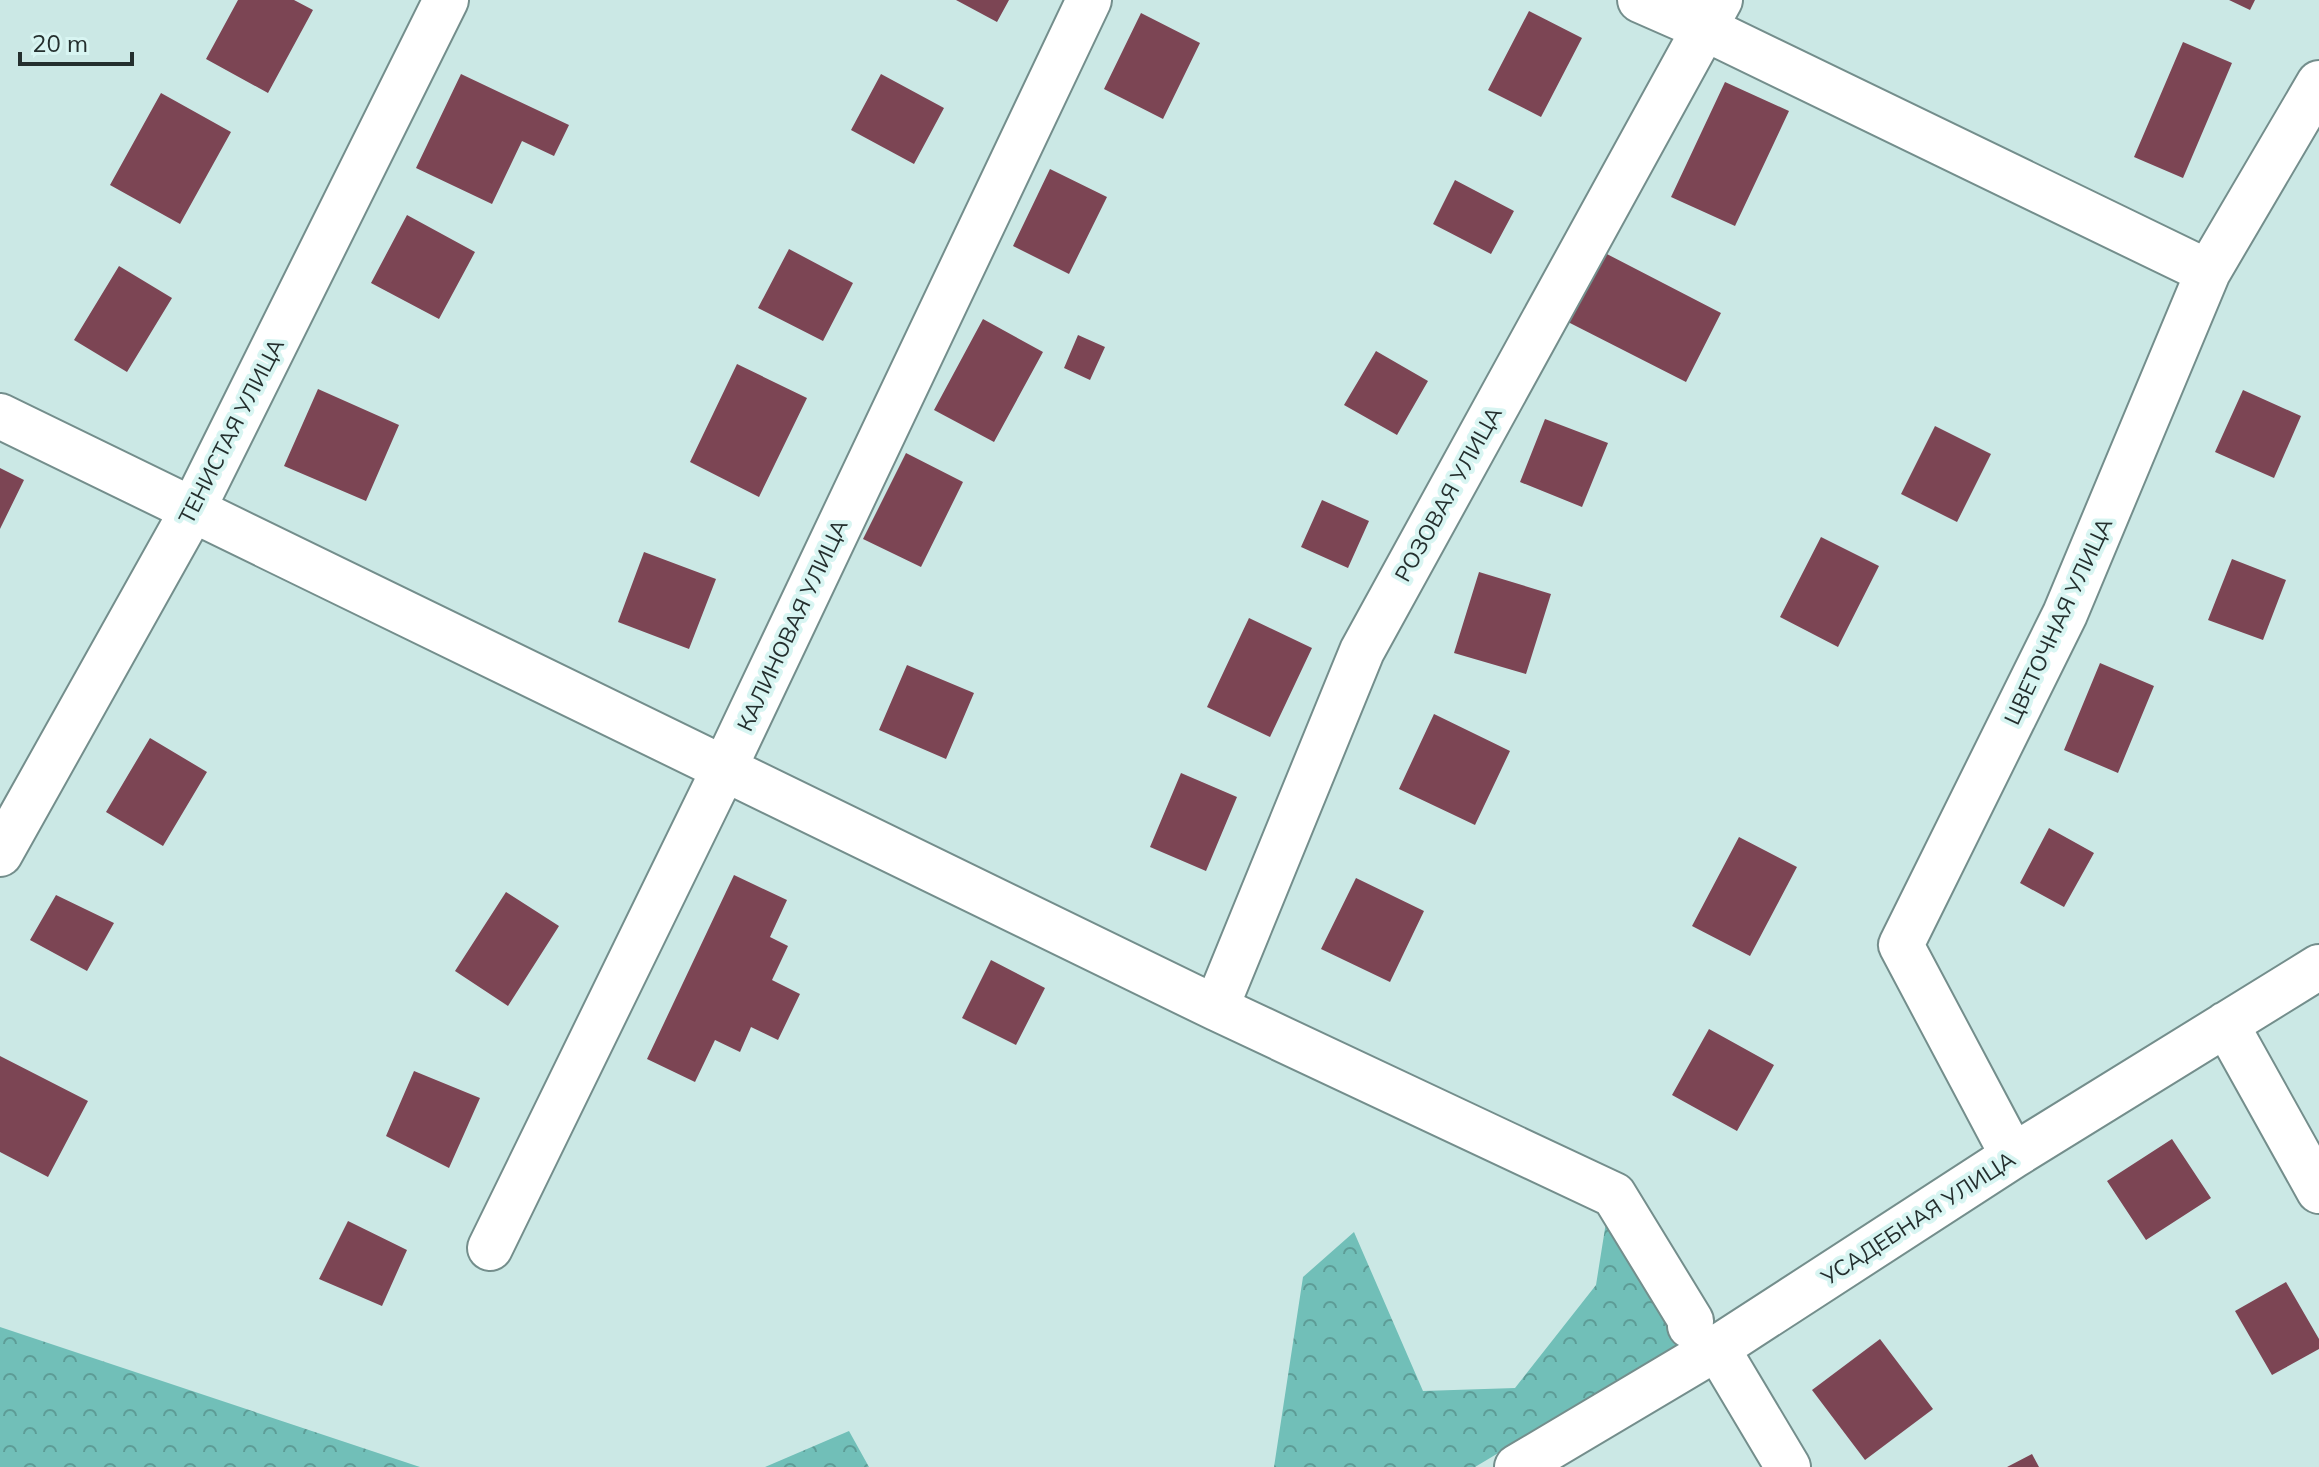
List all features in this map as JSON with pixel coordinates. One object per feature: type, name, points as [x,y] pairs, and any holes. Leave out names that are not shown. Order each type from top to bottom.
[{"type":"street","name":"ТЕНИСТАЯ УЛИЦА","points":[[0,854],[192,511],[446,0]]},
{"type":"street","name":"КАЛИНОВАЯ УЛИЦА","points":[[490,1248],[724,769],[1089,0]]},
{"type":"street","points":[[1640,0],[1713,14],[2208,272]]},
{"type":"street","name":"РОЗОВАЯ УЛИЦА","points":[[1216,1008],[1362,651],[1713,14]]},
{"type":"street","name":"ЦВЕТОЧНАЯ УЛИЦА","points":[[2013,1156],[1901,945],[2065,614],[2208,272],[2319,83]]},
{"type":"street","points":[[0,416],[1216,1008],[1614,1195],[1691,1321],[1788,1467]]},
{"type":"street","name":"УСАДЕБНАЯ УЛИЦА","points":[[1517,1467],[1703,1337],[2013,1156],[2319,967]]},
{"type":"street","points":[[2226,1024],[2319,1191]]},
{"type":"green space","points":[[1607,1216],[1688,1340],[1475,1467],[1274,1467],[1303,1277],[1354,1232],[1423,1391],[1515,1388],[1596,1285]]},
{"type":"green space","points":[[0,1327],[420,1467],[0,1467]]},
{"type":"green space","points":[[849,1431],[869,1467],[765,1467]]},
{"type":"building","points":[[238,0],[294,0],[313,10],[268,93],[206,59]]},
{"type":"building","points":[[956,0],[1009,0],[997,22]]},
{"type":"building","points":[[2229,0],[2255,0],[2250,10]]},
{"type":"building","points":[[1529,11],[1582,38],[1541,117],[1488,90]]},
{"type":"building","points":[[1141,13],[1200,43],[1163,119],[1104,89]]},
{"type":"building","points":[[2183,42],[2232,63],[2183,178],[2134,157]]},
{"type":"building","points":[[461,74],[569,125],[554,156],[522,141],[492,204],[416,168]]},
{"type":"building","points":[[881,74],[944,108],[914,164],[851,130]]},
{"type":"building","points":[[1725,82],[1789,111],[1735,226],[1671,197]]},
{"type":"building","points":[[161,93],[231,132],[180,224],[110,185]]},
{"type":"building","points":[[1050,169],[1107,197],[1069,274],[1013,246]]},
{"type":"building","points":[[1455,180],[1514,211],[1491,254],[1433,224]]},
{"type":"building","points":[[407,215],[475,252],[439,319],[371,283]]},
{"type":"building","points":[[789,249],[853,283],[823,341],[758,308]]},
{"type":"building","points":[[1603,252],[1721,313],[1686,382],[1568,322]]},
{"type":"building","points":[[119,266],[172,298],[127,372],[74,340]]},
{"type":"building","points":[[983,319],[1043,352],[994,442],[934,410]]},
{"type":"building","points":[[1078,335],[1105,347],[1090,380],[1064,368]]},
{"type":"building","points":[[1376,351],[1428,381],[1397,435],[1344,405]]},
{"type":"building","points":[[737,364],[807,398],[759,497],[690,462]]},
{"type":"building","points":[[318,389],[399,425],[366,501],[284,466]]},
{"type":"building","points":[[2243,390],[2301,416],[2274,478],[2215,452]]},
{"type":"building","points":[[1545,419],[1608,443],[1582,507],[1520,482]]},
{"type":"building","points":[[1935,426],[1991,454],[1957,522],[1901,494]]},
{"type":"building","points":[[906,453],[963,482],[921,567],[863,539]]},
{"type":"building","points":[[0,468],[24,480],[0,529]]},
{"type":"building","points":[[1322,500],[1369,521],[1348,568],[1301,547]]},
{"type":"building","points":[[1821,537],[1879,566],[1838,647],[1780,617]]},
{"type":"building","points":[[644,552],[716,579],[689,649],[618,622]]},
{"type":"building","points":[[2232,559],[2286,580],[2263,640],[2208,620]]},
{"type":"building","points":[[1479,572],[1551,594],[1526,674],[1454,653]]},
{"type":"building","points":[[1249,618],[1312,648],[1270,737],[1207,707]]},
{"type":"building","points":[[2100,663],[2154,686],[2118,773],[2064,750]]},
{"type":"building","points":[[907,665],[974,693],[946,759],[879,730]]},
{"type":"building","points":[[1434,714],[1510,751],[1475,825],[1399,789]]},
{"type":"building","points":[[150,738],[207,772],[163,846],[106,812]]},
{"type":"building","points":[[1181,773],[1237,797],[1206,871],[1150,847]]},
{"type":"building","points":[[2049,828],[2094,853],[2064,907],[2020,883]]},
{"type":"building","points":[[1739,837],[1797,867],[1750,956],[1692,926]]},
{"type":"building","points":[[734,875],[787,900],[770,937],[788,946],[772,980],[800,994],[778,1040],[751,1027],[740,1052],[715,1040],[695,1082],[647,1059]]},
{"type":"building","points":[[1356,878],[1424,911],[1390,982],[1321,949]]},
{"type":"building","points":[[506,892],[559,926],[508,1006],[455,971]]},
{"type":"building","points":[[56,895],[114,923],[87,971],[30,940]]},
{"type":"building","points":[[991,960],[1045,988],[1016,1045],[962,1018]]},
{"type":"building","points":[[1709,1029],[1774,1065],[1737,1131],[1672,1095]]},
{"type":"building","points":[[0,1056],[88,1101],[48,1177],[0,1152]]},
{"type":"building","points":[[414,1071],[480,1098],[449,1168],[386,1136]]},
{"type":"building","points":[[2172,1139],[2211,1198],[2146,1240],[2107,1181]]},
{"type":"building","points":[[348,1221],[407,1250],[382,1306],[319,1279]]},
{"type":"building","points":[[2286,1282],[2319,1339],[2319,1349],[2272,1375],[2235,1311]]},
{"type":"building","points":[[1880,1339],[1933,1409],[1865,1460],[1812,1390]]},
{"type":"building","points":[[2032,1454],[2039,1467],[2007,1467]]}]
